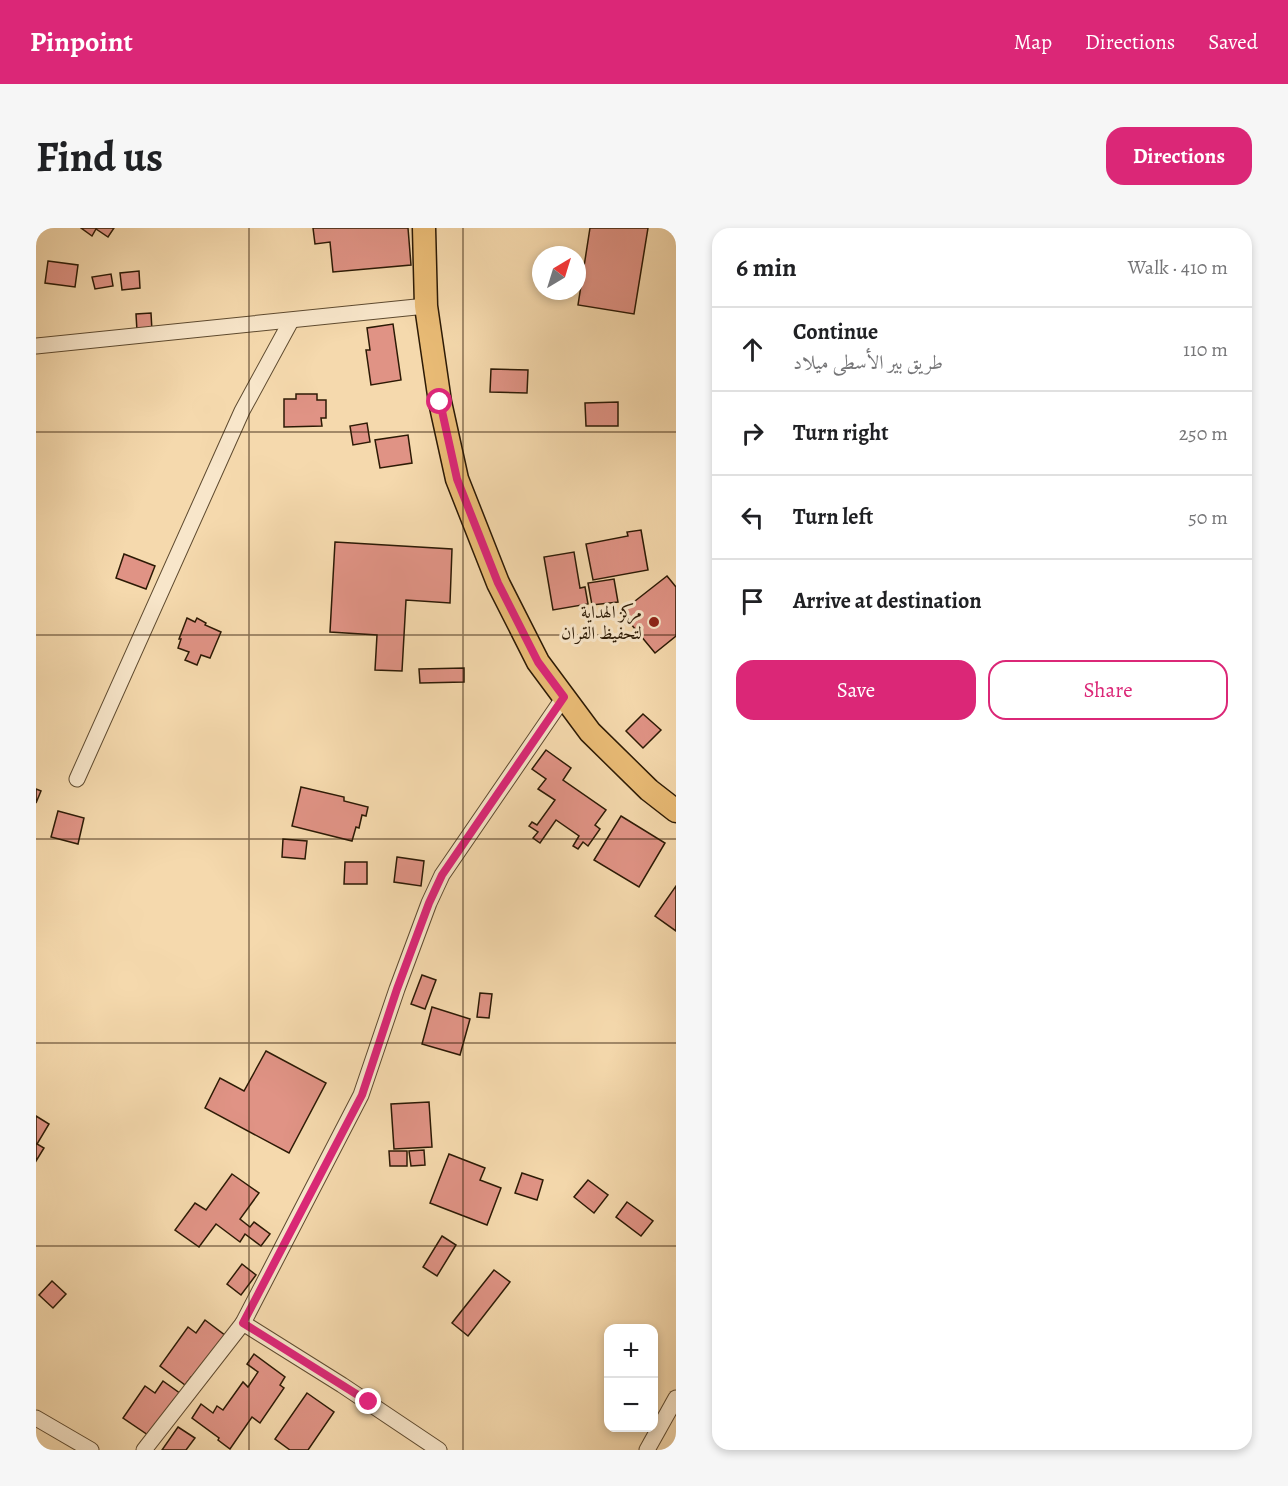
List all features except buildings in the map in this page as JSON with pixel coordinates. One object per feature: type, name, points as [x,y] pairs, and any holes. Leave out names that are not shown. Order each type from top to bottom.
[{"type":"main road","points":[[424,228],[426,306],[440,402],[457,479],[498,583],[538,662],[590,732],[649,789],[676,811]]},
{"type":"street","points":[[36,346],[426,306]]},
{"type":"street","points":[[77,779],[242,411],[291,321]]},
{"type":"street","points":[[144,1450],[243,1323],[362,1095],[397,989],[429,903],[442,875],[564,697]]},
{"type":"street","points":[[243,1323],[342,1385],[439,1450]]},
{"type":"street","points":[[647,1450],[676,1398]]},
{"type":"street","points":[[36,1418],[91,1450]]},
{"type":"place","name":"مركز الهداية لتحفيظ القران","points":[[654,622]]},
{"type":"route","points":[[369,1402],[243,1323],[362,1095],[397,989],[429,903],[442,875],[564,697],[538,662],[498,583],[457,479],[440,402]]}]
